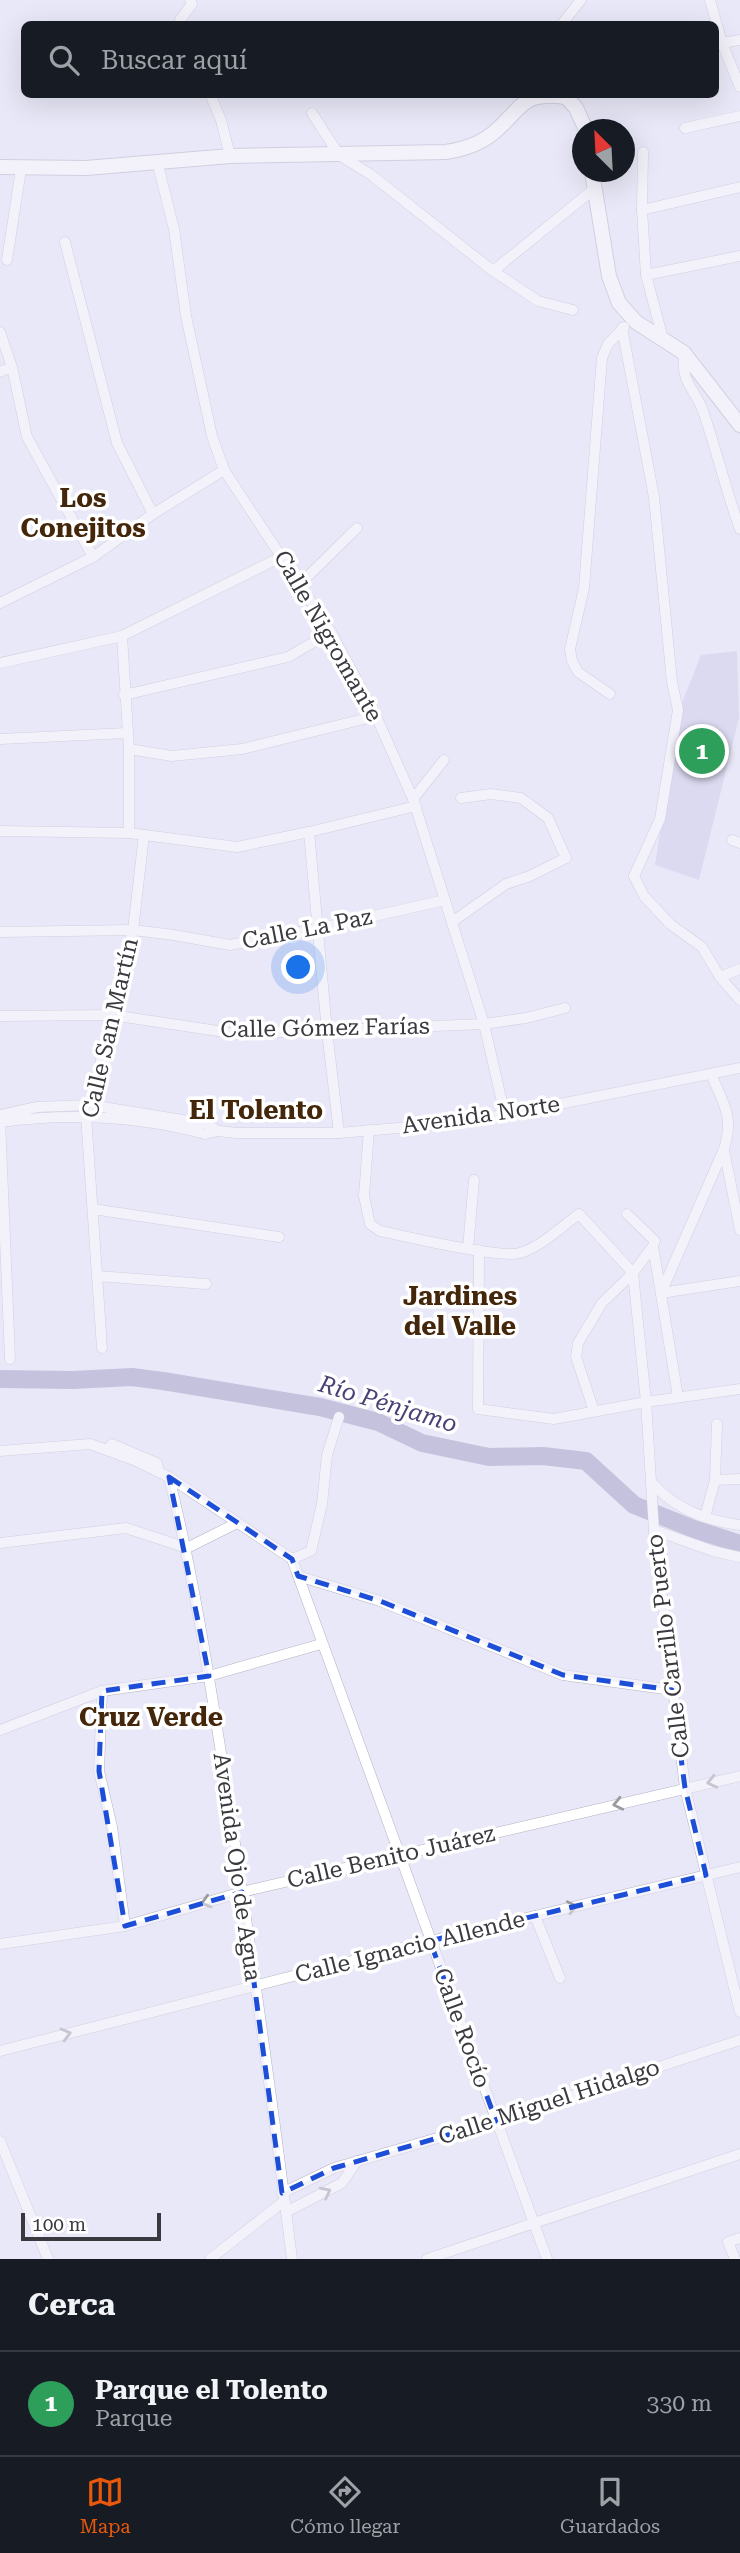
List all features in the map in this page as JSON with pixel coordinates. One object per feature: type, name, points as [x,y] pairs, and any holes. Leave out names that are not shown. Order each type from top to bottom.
[{"type":"street","points":[[180,21],[191,4],[190,0]]},
{"type":"street","points":[[564,21],[581,0]]},
{"type":"street","points":[[710,0],[716,21]]},
{"type":"street","points":[[719,32],[740,87]]},
{"type":"street","points":[[722,43],[740,40]]},
{"type":"street","points":[[212,98],[221,120],[230,156]]},
{"type":"street","points":[[0,167],[86,168],[230,156],[446,152],[471,148],[492,134],[523,103],[532,98]]},
{"type":"street","points":[[567,98],[581,119]]},
{"type":"street","points":[[312,113],[340,155],[370,174],[492,271],[538,301],[573,310]]},
{"type":"street","points":[[685,128],[740,116]]},
{"type":"street","points":[[643,152],[642,210],[646,275],[663,339]]},
{"type":"street","name":"Calle Nigromante","points":[[157,160],[174,229],[186,316],[212,436],[224,470],[331,632],[376,716],[415,803],[484,1024],[505,1115]]},
{"type":"street","points":[[7,260],[21,169]]},
{"type":"street","points":[[593,182],[609,276],[629,325],[654,497],[672,682],[678,710],[660,819],[634,876],[644,896],[670,924],[702,947],[720,977],[740,1000]]},
{"type":"street","points":[[642,210],[740,187]]},
{"type":"street","points":[[492,271],[594,189]]},
{"type":"street","points":[[65,242],[117,443],[153,514]]},
{"type":"street","points":[[646,275],[739,259]]},
{"type":"street","points":[[629,325],[663,339],[684,354],[740,425]]},
{"type":"street","points":[[610,694],[578,671],[570,649],[584,588],[602,358],[608,344],[629,325]]},
{"type":"street","points":[[0,332],[12,367],[27,438],[93,557]]},
{"type":"street","points":[[684,354],[682,373],[703,410],[726,493],[740,529]]},
{"type":"street","points":[[0,372],[12,367]]},
{"type":"street","points":[[0,603],[93,557],[153,514],[224,470]]},
{"type":"street","points":[[301,583],[357,528]]},
{"type":"street","points":[[0,663],[122,636],[283,556]]},
{"type":"street","points":[[124,695],[288,657],[331,632]]},
{"type":"street","points":[[122,636],[129,749],[129,833]]},
{"type":"street","points":[[129,749],[172,756],[242,749],[376,716]]},
{"type":"street","points":[[0,739],[127,733]]},
{"type":"street","points":[[0,831],[129,833],[237,847],[309,832],[415,803],[444,760]]},
{"type":"street","points":[[452,922],[506,884],[530,876],[566,858],[548,818],[521,798],[491,794],[461,798]]},
{"type":"street","points":[[309,832],[339,1133]]},
{"type":"street","name":"Calle San Martín","points":[[102,1348],[88,1110],[133,930],[144,835]]},
{"type":"street","name":"Calle La Paz","points":[[0,932],[133,930],[174,934],[230,945],[317,929],[445,900]]},
{"type":"street","points":[[720,977],[740,969]]},
{"type":"street","name":"Calle Gómez Farías","points":[[0,1016],[112,1015],[238,1034],[484,1024],[526,1018],[565,1007]]},
{"type":"street","name":"Avenida Norte","points":[[0,1120],[37,1107],[88,1110],[206,1124],[218,1131],[237,1133],[339,1133],[505,1115],[740,1068]]},
{"type":"street","points":[[661,1293],[729,1133],[729,1117],[711,1074]]},
{"type":"street","points":[[0,1120],[10,1359]]},
{"type":"street","points":[[369,1130],[364,1196],[370,1224],[380,1231],[479,1250],[517,1254],[538,1244],[579,1214],[633,1273]]},
{"type":"street","points":[[724,1149],[740,1230]]},
{"type":"street","points":[[468,1248],[474,1180]]},
{"type":"street","points":[[93,1209],[279,1237]]},
{"type":"street","points":[[627,1214],[654,1244],[678,1397]]},
{"type":"street","points":[[594,1411],[576,1357],[578,1343],[602,1303],[633,1273],[654,1244]]},
{"type":"street","points":[[479,1250],[478,1409],[554,1419],[646,1402],[740,1389]]},
{"type":"street","name":"Calle Carrillo Puerto","points":[[633,1273],[646,1402],[654,1530],[685,1788],[740,2012]]},
{"type":"street","points":[[97,1276],[206,1284]]},
{"type":"street","points":[[661,1293],[740,1281]]},
{"type":"street","points":[[0,1451],[90,1444],[107,1450],[164,1475],[292,1559],[311,1551],[322,1504],[327,1455],[339,1417]]},
{"type":"street","points":[[705,1517],[715,1480],[717,1424]]},
{"type":"street","name":"Avenida Ojo de Agua","points":[[164,1475],[187,1548],[209,1676],[242,1892],[292,2259]]},
{"type":"street","points":[[715,1480],[740,1479]]},
{"type":"street","points":[[653,1489],[675,1505],[705,1517],[740,1525]]},
{"type":"street","points":[[0,1543],[126,1528],[187,1548],[237,1523]]},
{"type":"street","points":[[654,1530],[740,1557]]},
{"type":"street","name":"Calle Rocío","points":[[292,1559],[547,2259]]},
{"type":"street","points":[[298,1576],[380,1601],[563,1675],[672,1690]]},
{"type":"street","points":[[0,1730],[102,1691],[209,1676],[321,1644]]},
{"type":"street","points":[[102,1691],[99,1771],[112,1827],[125,1926]]},
{"type":"street","name":"Calle Benito Juárez","points":[[0,1944],[125,1926],[242,1892],[740,1776]]},
{"type":"street","name":"Calle Ignacio Allende","points":[[0,2051],[430,1941],[740,1867]]},
{"type":"street","points":[[535,1916],[560,1978]]},
{"type":"street","name":"Calle Miguel Hidalgo","points":[[210,2259],[284,2202],[334,2168],[496,2121],[740,2040]]},
{"type":"street","points":[[0,2141],[48,2259]]},
{"type":"street","points":[[427,2259],[740,2154]]},
{"type":"street","name":"Calle Miguel Hidalgo","points":[[284,2202],[342,2183],[357,2161]]},
{"type":"street","points":[[734,2259],[728,2242],[740,2238]]},
{"type":"highlighted area","points":[[169,1477],[292,1559],[298,1576],[380,1601],[563,1675],[672,1690],[685,1788],[706,1875],[430,1941],[496,2121],[334,2168],[282,2193],[242,1892],[125,1926],[99,1771],[102,1691],[209,1676]]},
{"type":"shaded area","points":[[737,651],[739,718],[699,880],[655,865],[680,708],[701,655]]},
{"type":"waterway","name":"Río Pénjamo","points":[[0,1379],[73,1380],[132,1377],[163,1381],[320,1407],[378,1422],[422,1443],[489,1457],[543,1456],[586,1461],[634,1505],[740,1544]]},
{"type":"place","name":"Parque el Tolento","points":[[702,751]]},
{"type":"district","name":"Los Conejitos","points":[[83,513]]},
{"type":"district","name":"El Tolento","points":[[256,1110]]},
{"type":"district","name":"Jardines del Valle","points":[[460,1311]]},
{"type":"district","name":"Cruz Verde","points":[[151,1717]]}]
